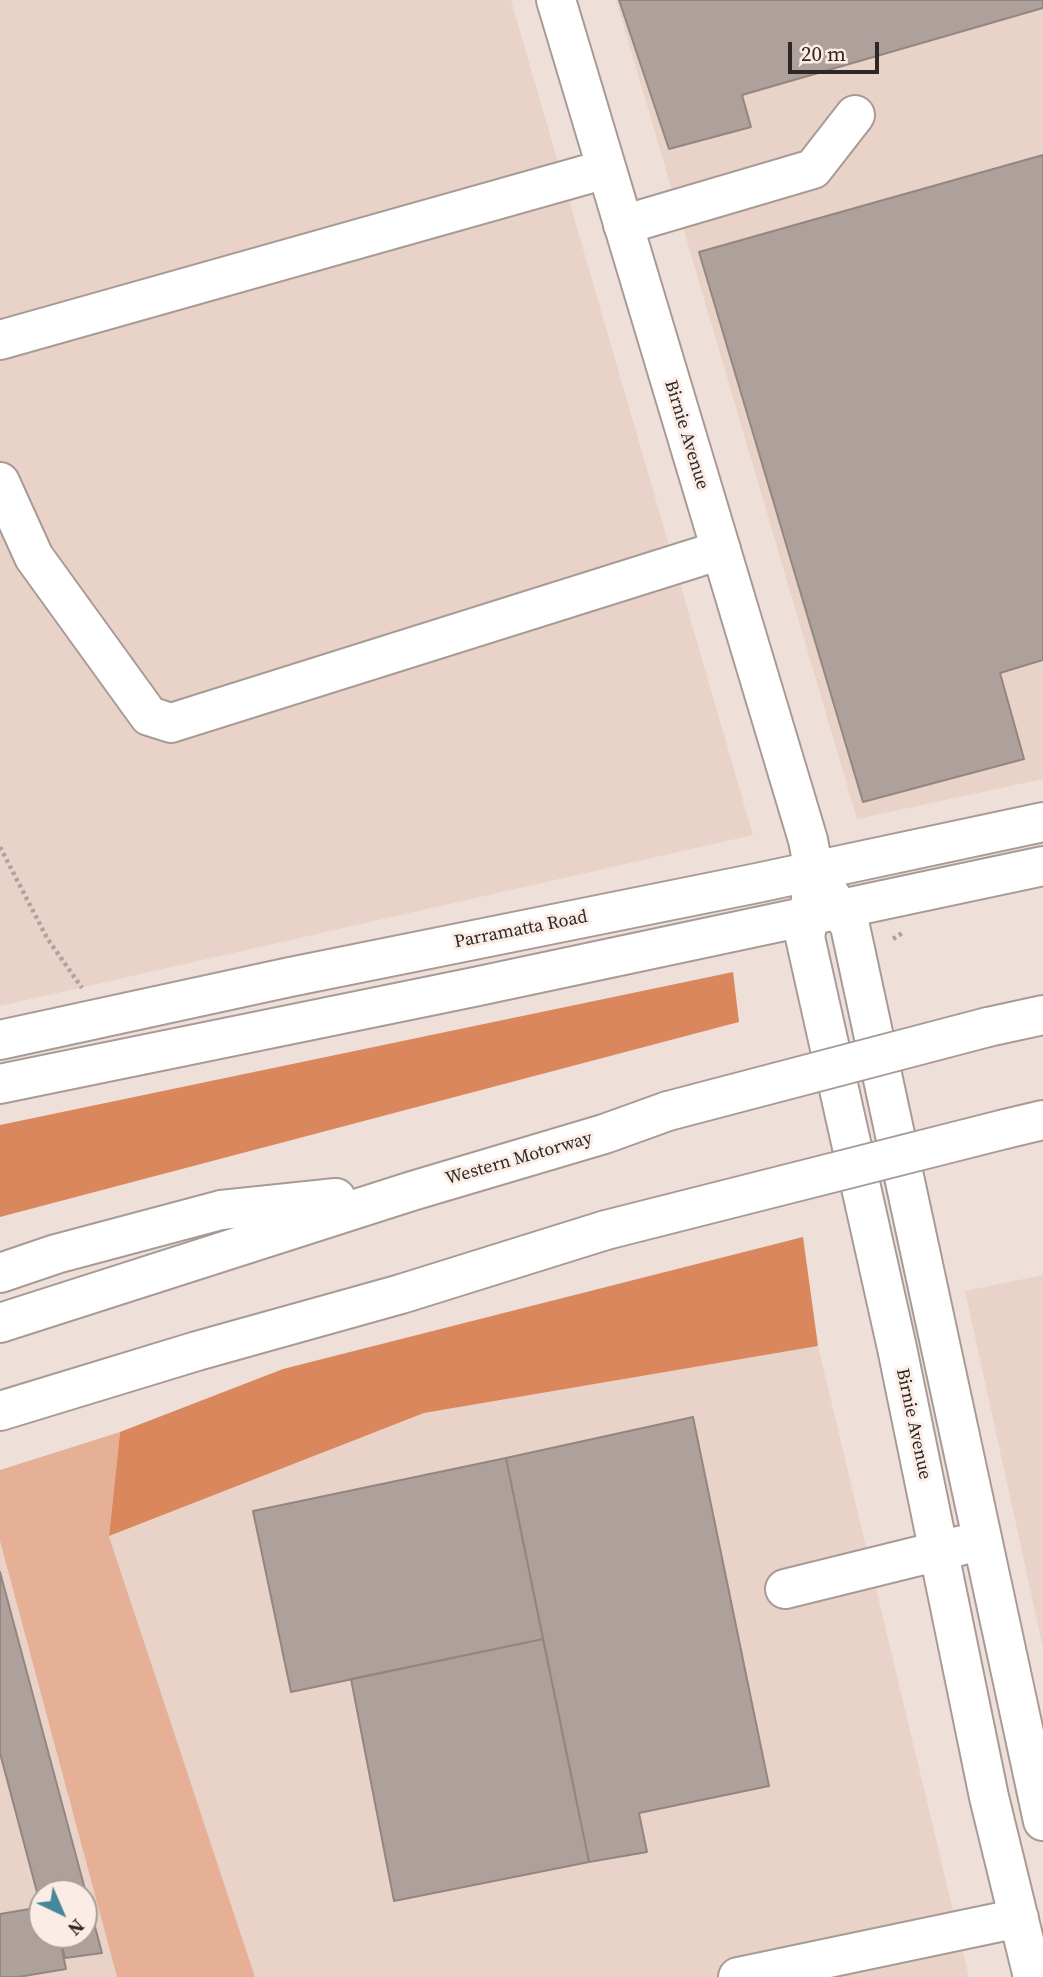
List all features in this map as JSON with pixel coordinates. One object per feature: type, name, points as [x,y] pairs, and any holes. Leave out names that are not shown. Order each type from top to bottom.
[{"type":"main road","name":"Birnie Avenue","points":[[556,0],[808,840],[824,913],[805,937],[847,1118],[940,1551],[989,1797],[1033,1977]]},
{"type":"main road","points":[[623,225],[813,169],[855,115]]},
{"type":"main road","points":[[0,340],[606,169]]},
{"type":"main road","points":[[0,482],[34,557],[149,716],[171,723],[720,550]]},
{"type":"main road","name":"Parramatta Road","points":[[0,1041],[290,977],[1043,822]]},
{"type":"main road","points":[[0,1084],[1043,866]]},
{"type":"main road","points":[[824,913],[850,926],[1043,1821]]},
{"type":"main road","name":"Western Motorway","points":[[0,1323],[412,1191],[604,1135],[668,1111],[1043,1015]]},
{"type":"main road","points":[[0,1411],[197,1351],[401,1294],[606,1230],[1043,1119]]},
{"type":"main road","points":[[0,1273],[57,1254],[221,1210],[412,1191]]},
{"type":"main road","points":[[785,1589],[982,1540]]},
{"type":"main road","points":[[738,1977],[1019,1918]]},
{"type":"path","points":[[0,846],[47,938],[88,997],[95,1020]]},
{"type":"shaded area","points":[[0,0],[511,0],[753,835],[0,1006]]},
{"type":"shaded area","points":[[616,0],[1043,0],[1043,779],[857,819]]},
{"type":"shaded area","points":[[733,972],[739,1022],[0,1217],[0,1125]]},
{"type":"shaded area","points":[[803,1237],[818,1346],[424,1413],[109,1536],[120,1432],[283,1369]]},
{"type":"shaded area","points":[[1043,1275],[1043,1648],[965,1291]]},
{"type":"shaded area","points":[[818,1346],[969,1977],[255,1977],[109,1536],[424,1413]]},
{"type":"shaded area","points":[[120,1432],[109,1536],[255,1977],[117,1977],[98,1906],[98,1879],[91,1879],[0,1541],[0,1470]]},
{"type":"shaded area","points":[[0,1541],[91,1879],[28,1879],[28,1949],[98,1949],[98,1906],[117,1977],[0,1977]]},
{"type":"building","points":[[619,0],[1043,0],[1043,8],[742,95],[751,127],[669,149]]},
{"type":"building","points":[[1043,155],[1043,660],[1000,673],[1024,759],[863,802],[699,252]]},
{"type":"building","points":[[693,1417],[769,1786],[639,1813],[647,1852],[589,1862],[506,1458]]},
{"type":"building","points":[[506,1458],[543,1639],[291,1692],[253,1511]]},
{"type":"building","points":[[0,1572],[82,1879],[34,1879],[0,1753]]},
{"type":"building","points":[[543,1639],[589,1862],[394,1901],[351,1679]]},
{"type":"building","points":[[28,1909],[28,1949],[62,1949],[66,1969],[18,1977],[0,1977],[0,1914]]},
{"type":"building","points":[[98,1938],[102,1953],[65,1958],[63,1949],[98,1949]]}]
